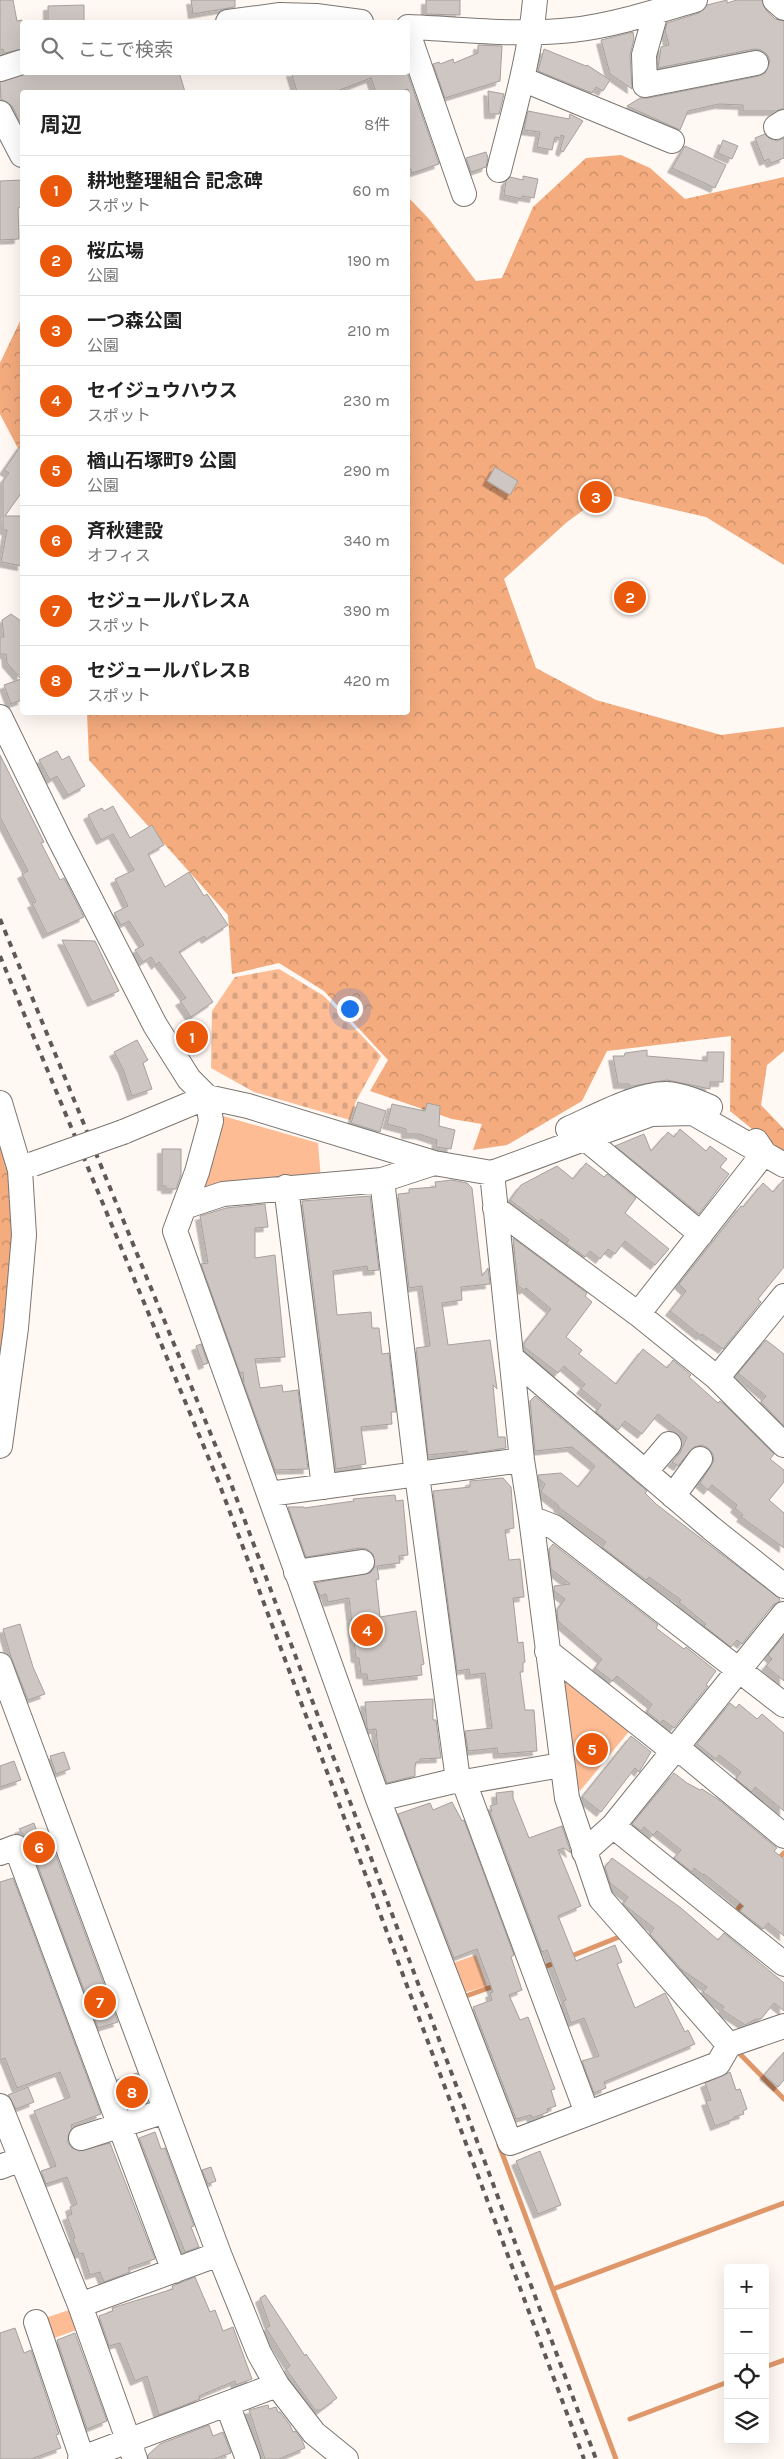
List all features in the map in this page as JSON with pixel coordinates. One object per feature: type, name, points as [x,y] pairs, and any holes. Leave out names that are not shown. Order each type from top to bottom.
[{"type":"street","points":[[499,170],[532,32],[535,0]]},
{"type":"street","points":[[410,27],[532,32],[574,30],[656,12],[696,0]]},
{"type":"street","points":[[775,0],[784,8]]},
{"type":"street","points":[[656,12],[644,55],[645,85],[756,63]]},
{"type":"street","points":[[243,20],[280,15],[316,16],[346,20]]},
{"type":"street","points":[[410,39],[464,194]]},
{"type":"street","points":[[0,69],[20,63]]},
{"type":"street","points":[[522,79],[672,141]]},
{"type":"street","points":[[0,113],[20,151]]},
{"type":"street","points":[[0,717],[55,829],[156,1025],[189,1078],[207,1097],[248,1106],[434,1163],[492,1173],[651,1114],[693,1113],[774,1159]]},
{"type":"street","points":[[372,1144],[416,1149],[462,1158],[494,1158],[511,1154],[639,1099],[665,1094],[691,1098],[747,1127],[774,1159]]},
{"type":"street","points":[[27,1167],[123,1132],[207,1097]]},
{"type":"street","points":[[207,1097],[211,1122],[197,1172],[175,1231],[378,1799],[510,2142],[718,2064],[730,2045],[784,2026]]},
{"type":"street","points":[[0,1103],[27,1167],[24,1235],[16,1328],[2,1407],[0,1446]]},
{"type":"street","points":[[586,1139],[701,1234]]},
{"type":"street","points":[[638,1314],[701,1234],[774,1159]]},
{"type":"street","points":[[184,1208],[224,1194],[382,1180],[434,1163]]},
{"type":"street","points":[[492,1173],[522,1460],[531,1518],[561,1765],[567,1798],[600,1899],[730,2045]]},
{"type":"street","points":[[382,1180],[417,1475],[461,1781],[587,2113]]},
{"type":"street","points":[[286,1188],[324,1487]]},
{"type":"street","points":[[495,1208],[638,1314],[717,1378],[784,1445]]},
{"type":"street","points":[[717,1378],[784,1296]]},
{"type":"street","points":[[512,1358],[673,1496],[784,1586]]},
{"type":"street","points":[[645,1472],[669,1444]]},
{"type":"street","points":[[673,1496],[700,1459]]},
{"type":"street","points":[[268,1494],[522,1460]]},
{"type":"street","points":[[531,1518],[554,1527],[740,1669],[784,1705]]},
{"type":"street","points":[[296,1572],[362,1562]]},
{"type":"street","points":[[584,1852],[613,1826],[672,1750],[784,1614]]},
{"type":"street","points":[[547,1651],[672,1750],[686,1755],[784,1836]]},
{"type":"street","points":[[0,1665],[219,2254],[258,2353],[277,2385],[314,2433],[346,2459]]},
{"type":"street","points":[[378,1799],[461,1781],[561,1765]]},
{"type":"street","points":[[613,1826],[784,1964]]},
{"type":"street","points":[[0,1853],[16,1847],[174,2272]]},
{"type":"street","points":[[0,2106],[10,2163],[80,2305],[132,2450]]},
{"type":"street","points":[[81,2138],[166,2111]]},
{"type":"street","points":[[80,2305],[219,2254]]},
{"type":"street","points":[[36,2322],[81,2459],[132,2450],[227,2404],[277,2385]]},
{"type":"street","points":[[227,2404],[248,2459]]},
{"type":"green space","points":[[621,155],[650,168],[685,199],[784,177],[784,565],[706,517],[606,494],[567,522],[504,579],[536,668],[596,700],[721,735],[784,727],[784,1051],[767,1065],[761,1105],[784,1129],[784,1155],[730,1111],[731,1036],[607,1051],[582,1101],[507,1145],[473,1150],[482,1124],[452,1119],[370,1091],[388,1060],[324,991],[279,963],[232,974],[228,915],[89,760],[87,715],[410,715],[410,199],[429,219],[476,281],[502,278],[533,207],[586,158]]},
{"type":"green space","points":[[20,321],[20,452],[0,414],[0,363]]},
{"type":"green space","points":[[279,969],[324,996],[381,1056],[356,1101],[350,1120],[254,1092],[211,1068],[212,1011],[235,977]]},
{"type":"green space","points":[[0,1114],[27,1210],[6,1347],[0,1350]]},
{"type":"green space","points":[[223,1116],[318,1143],[321,1179],[199,1189],[219,1119]]},
{"type":"green space","points":[[562,1681],[574,1681],[631,1729],[580,1791],[572,1770]]},
{"type":"green space","points":[[476,1955],[487,1986],[460,1994],[450,1964]]},
{"type":"green space","points":[[72,2309],[79,2329],[49,2340],[42,2319]]},
{"type":"building","points":[[0,0],[13,0],[17,21],[20,20],[20,49],[4,53],[3,49],[0,50]]},
{"type":"building","points":[[191,0],[235,0],[235,7],[193,14]]},
{"type":"building","points":[[426,0],[460,0],[460,15],[426,14]]},
{"type":"building","points":[[727,0],[727,3],[737,0],[762,0],[766,10],[775,19],[784,21],[784,108],[776,111],[743,111],[743,105],[719,104],[688,111],[680,130],[627,106],[640,98],[759,76],[765,73],[770,61],[767,54],[761,50],[754,49],[658,68],[661,47],[669,45],[665,30],[667,23],[699,13],[707,5]]},
{"type":"building","points":[[84,5],[84,20],[48,20],[48,6]]},
{"type":"building","points":[[633,32],[634,39],[630,55],[632,89],[610,74],[601,40]]},
{"type":"building","points":[[478,45],[502,46],[500,81],[445,98],[433,64],[439,62],[440,64],[453,59],[454,63],[478,53]]},
{"type":"building","points":[[544,49],[587,65],[610,80],[603,91],[596,87],[592,93],[538,71]]},
{"type":"building","points":[[21,75],[180,75],[184,90],[20,90],[20,122],[12,106],[1,99],[0,82]]},
{"type":"building","points":[[292,75],[408,75],[439,164],[412,173],[410,168],[410,90],[375,90],[371,78],[340,90],[296,90]]},
{"type":"building","points":[[488,91],[504,94],[499,114],[489,114]]},
{"type":"building","points":[[528,111],[569,119],[570,114],[583,121],[563,152],[560,150],[564,136],[561,135],[561,138],[555,137],[552,150],[537,147],[540,132],[524,130]]},
{"type":"building","points":[[765,134],[776,141],[784,138],[784,158],[771,163],[769,159],[764,161],[755,138]]},
{"type":"building","points":[[723,140],[738,146],[732,159],[718,153]]},
{"type":"building","points":[[685,146],[726,165],[715,188],[672,168]]},
{"type":"building","points":[[486,152],[488,158],[486,167],[471,172],[466,158]]},
{"type":"building","points":[[523,176],[538,179],[534,198],[522,196],[522,199],[504,195],[506,181],[510,177],[523,180]]},
{"type":"building","points":[[20,180],[20,208],[18,208],[19,239],[0,240],[0,181]]},
{"type":"building","points":[[20,447],[20,495],[5,516],[20,516],[20,566],[1,562],[7,530],[3,530],[3,481],[9,473],[4,470]]},
{"type":"building","points":[[495,467],[518,481],[510,495],[487,481]]},
{"type":"building","points":[[11,614],[20,620],[20,678],[7,663],[6,654],[0,654],[0,637],[4,637],[2,620]]},
{"type":"building","points":[[20,679],[20,701],[11,704],[4,685]]},
{"type":"building","points":[[57,751],[62,760],[69,756],[85,786],[68,795],[57,776],[50,780],[39,760]]},
{"type":"building","points":[[0,755],[44,842],[41,843],[60,880],[64,878],[84,917],[47,934],[32,903],[36,902],[22,874],[28,871],[0,817]]},
{"type":"building","points":[[113,806],[130,838],[152,825],[164,845],[148,854],[165,887],[189,872],[204,896],[207,894],[228,925],[206,939],[204,936],[179,952],[213,1002],[191,1017],[180,1001],[186,998],[159,962],[156,965],[151,957],[143,962],[135,950],[144,945],[129,921],[121,925],[114,913],[128,906],[115,879],[134,870],[113,834],[101,840],[88,815],[102,808],[104,811]]},
{"type":"building","points":[[62,940],[95,941],[119,991],[92,1002]]},
{"type":"building","points":[[137,1040],[148,1060],[143,1063],[152,1089],[132,1096],[123,1069],[114,1052]]},
{"type":"building","points":[[647,1050],[647,1056],[707,1061],[707,1052],[724,1052],[723,1082],[710,1082],[710,1089],[667,1080],[633,1086],[618,1084],[613,1056],[624,1056],[625,1053]]},
{"type":"building","points":[[358,1102],[386,1111],[380,1132],[351,1123]]},
{"type":"building","points":[[427,1103],[440,1106],[439,1126],[455,1130],[451,1149],[436,1147],[437,1140],[419,1134],[406,1134],[406,1129],[387,1124],[392,1104],[425,1111]]},
{"type":"building","points":[[680,1129],[706,1151],[710,1146],[727,1159],[720,1167],[729,1174],[699,1214],[615,1146],[644,1134],[651,1151],[668,1132],[674,1137]]},
{"type":"building","points":[[162,1149],[181,1149],[181,1175],[176,1189],[166,1189],[166,1186],[162,1186]]},
{"type":"building","points":[[586,1163],[604,1177],[607,1174],[636,1198],[625,1213],[669,1249],[655,1265],[625,1241],[615,1254],[608,1249],[600,1259],[590,1251],[585,1257],[566,1243],[569,1240],[541,1219],[539,1222],[510,1200],[521,1185],[557,1166],[573,1179]]},
{"type":"building","points":[[784,1179],[784,1267],[758,1299],[761,1302],[723,1349],[702,1334],[701,1336],[670,1311],[686,1291],[679,1284],[741,1206],[743,1207],[763,1183],[773,1192]]},
{"type":"building","points":[[452,1180],[467,1183],[472,1188],[482,1276],[488,1268],[490,1284],[461,1287],[462,1300],[442,1303],[448,1345],[490,1340],[497,1389],[493,1385],[498,1437],[505,1437],[506,1448],[467,1454],[467,1451],[428,1455],[416,1348],[430,1346],[422,1286],[409,1288],[398,1194],[409,1193],[409,1189],[436,1187],[435,1182]]},
{"type":"building","points":[[370,1196],[379,1270],[368,1271],[367,1266],[333,1271],[337,1315],[371,1312],[372,1328],[379,1328],[382,1354],[389,1353],[396,1412],[391,1412],[392,1424],[361,1427],[366,1464],[336,1469],[302,1201]]},
{"type":"building","points":[[265,1204],[268,1227],[255,1228],[255,1258],[275,1255],[285,1357],[255,1359],[260,1388],[282,1385],[283,1392],[298,1390],[308,1469],[275,1470],[244,1384],[243,1372],[240,1373],[201,1264],[208,1263],[200,1216],[226,1208]]},
{"type":"building","points":[[513,1238],[587,1293],[585,1296],[592,1302],[566,1337],[582,1350],[579,1354],[616,1384],[643,1349],[667,1368],[673,1360],[691,1375],[689,1377],[718,1403],[720,1401],[724,1404],[774,1454],[770,1459],[784,1470],[784,1482],[769,1500],[784,1513],[784,1548],[741,1517],[743,1515],[735,1508],[737,1505],[712,1485],[708,1490],[700,1483],[714,1461],[713,1454],[708,1448],[702,1445],[694,1447],[678,1466],[672,1462],[680,1453],[687,1437],[658,1414],[642,1434],[625,1421],[618,1430],[596,1412],[601,1405],[581,1389],[585,1384],[564,1366],[558,1373],[524,1347],[524,1343],[551,1309],[526,1288],[524,1290],[518,1286]]},
{"type":"building","points":[[766,1340],[784,1354],[784,1426],[761,1402],[766,1396],[738,1373]]},
{"type":"building","points":[[201,1344],[208,1363],[203,1365],[196,1346]]},
{"type":"building","points":[[535,1396],[647,1491],[645,1493],[656,1504],[779,1598],[780,1601],[773,1605],[742,1644],[737,1640],[731,1647],[704,1626],[706,1624],[679,1602],[681,1600],[649,1577],[646,1580],[602,1547],[606,1542],[558,1507],[541,1492],[545,1484],[539,1479],[538,1475],[561,1473],[578,1487],[595,1466],[572,1447],[535,1451],[530,1401]]},
{"type":"building","points":[[503,1478],[511,1487],[514,1528],[505,1530],[509,1560],[520,1559],[524,1597],[513,1598],[518,1643],[523,1642],[525,1662],[523,1663],[523,1672],[520,1672],[525,1710],[534,1710],[537,1751],[498,1754],[497,1748],[468,1751],[465,1731],[492,1728],[485,1673],[470,1675],[469,1669],[457,1671],[433,1491],[470,1487],[470,1481]]},
{"type":"building","points":[[395,1495],[396,1501],[403,1500],[408,1555],[399,1556],[400,1563],[377,1566],[379,1579],[376,1580],[380,1617],[416,1611],[424,1664],[421,1665],[422,1675],[368,1681],[367,1674],[361,1674],[359,1658],[356,1658],[349,1598],[328,1602],[326,1594],[320,1596],[315,1583],[370,1573],[375,1567],[373,1554],[367,1549],[360,1548],[306,1557],[288,1507],[304,1508],[354,1501],[353,1499]]},
{"type":"building","points":[[553,1544],[658,1625],[656,1628],[684,1649],[686,1647],[716,1671],[706,1685],[708,1686],[674,1728],[663,1720],[661,1723],[647,1712],[652,1704],[617,1676],[612,1681],[595,1668],[602,1659],[558,1621],[557,1610],[565,1599],[554,1591],[554,1586],[570,1584],[551,1569],[549,1549]]},
{"type":"building","points":[[20,1624],[33,1667],[45,1694],[28,1700],[11,1657],[3,1629]]},
{"type":"building","points":[[784,1636],[784,1681],[766,1666],[772,1659],[768,1655]]},
{"type":"building","points":[[433,1699],[433,1720],[436,1720],[441,1758],[420,1759],[420,1762],[416,1762],[415,1776],[387,1783],[379,1760],[376,1729],[368,1730],[367,1727],[365,1702]]},
{"type":"building","points":[[730,1703],[736,1708],[739,1704],[757,1719],[762,1714],[784,1733],[784,1811],[755,1787],[752,1792],[736,1779],[741,1772],[719,1755],[716,1759],[697,1744]]},
{"type":"building","points":[[631,1736],[651,1752],[639,1772],[635,1768],[601,1812],[582,1797]]},
{"type":"building","points":[[64,1752],[70,1769],[56,1774],[50,1756]]},
{"type":"building","points":[[14,1761],[21,1780],[0,1787],[0,1766]]},
{"type":"building","points":[[674,1773],[687,1783],[700,1790],[702,1789],[719,1800],[777,1848],[774,1851],[784,1859],[784,1936],[768,1923],[763,1929],[740,1911],[744,1906],[704,1874],[694,1868],[692,1872],[674,1858],[681,1850],[657,1831],[653,1835],[644,1827],[641,1831],[632,1824]]},
{"type":"building","points":[[513,1791],[513,1798],[529,1838],[562,1826],[571,1853],[564,1848],[558,1850],[581,1906],[558,1916],[576,1961],[615,1945],[622,1962],[617,1964],[635,2008],[665,1993],[685,2032],[688,2030],[695,2044],[604,2082],[606,2088],[594,2093],[582,2061],[599,2056],[584,2018],[571,2023],[563,2001],[566,2000],[547,1950],[542,1952],[490,1812],[492,1811],[490,1806],[497,1804],[496,1793]]},
{"type":"building","points":[[452,1802],[462,1821],[464,1820],[514,1955],[511,1957],[522,1990],[509,1995],[520,2020],[528,2017],[555,2089],[551,2090],[556,2106],[547,2109],[548,2112],[532,2118],[531,2115],[516,2119],[473,2007],[492,2000],[490,1993],[493,1992],[477,1949],[454,1958],[398,1814],[430,1803],[433,1810]]},
{"type":"building","points":[[34,1823],[39,1838],[48,1834],[118,2022],[98,2028],[29,1842],[19,1829]]},
{"type":"building","points":[[612,1858],[681,1908],[718,1940],[724,1933],[784,1983],[784,2011],[774,2003],[761,2019],[756,2019],[745,2025],[722,2010],[724,2007],[703,1992],[707,1987],[682,1970],[650,1934],[654,1928],[623,1904],[628,1897],[610,1883],[605,1867]]},
{"type":"building","points":[[13,1878],[101,2114],[71,2125],[68,2143],[72,2148],[79,2151],[110,2143],[155,2259],[128,2268],[130,2272],[104,2282],[100,2272],[90,2275],[83,2253],[79,2254],[73,2239],[75,2238],[67,2216],[72,2214],[70,2207],[77,2204],[67,2177],[46,2184],[41,2171],[56,2166],[34,2111],[70,2097],[60,2072],[17,2088],[5,2058],[0,2060],[0,1882]]},
{"type":"building","points":[[784,2052],[784,2080],[778,2087],[764,2075]]},
{"type":"building","points":[[730,2072],[736,2090],[740,2089],[747,2109],[743,2111],[744,2114],[715,2126],[706,2101],[711,2100],[705,2083]]},
{"type":"building","points":[[137,2073],[148,2102],[128,2108],[117,2080]]},
{"type":"building","points":[[28,2087],[34,2102],[16,2109],[8,2095]]},
{"type":"building","points":[[155,2132],[161,2149],[165,2148],[194,2226],[191,2227],[199,2247],[185,2252],[139,2138]]},
{"type":"building","points":[[540,2151],[561,2205],[538,2214],[516,2161]]},
{"type":"building","points":[[211,2167],[216,2181],[208,2184],[202,2170]]},
{"type":"building","points":[[195,2277],[210,2312],[215,2310],[223,2331],[233,2327],[252,2379],[236,2385],[235,2381],[199,2396],[200,2399],[159,2415],[147,2376],[135,2381],[120,2343],[109,2346],[99,2316],[113,2311],[112,2308],[173,2289],[172,2286]]},
{"type":"building","points":[[265,2295],[305,2356],[306,2354],[337,2398],[321,2410],[315,2410],[286,2369],[290,2366],[266,2328],[270,2326],[260,2298]]},
{"type":"building","points":[[15,2328],[24,2353],[31,2350],[59,2434],[56,2435],[61,2448],[31,2459],[0,2459],[0,2333]]},
{"type":"building","points":[[75,2333],[107,2421],[87,2429],[57,2340]]},
{"type":"building","points":[[268,2405],[269,2409],[276,2407],[293,2432],[295,2431],[302,2440],[305,2448],[279,2459],[265,2459],[249,2410]]},
{"type":"building","points":[[209,2425],[213,2436],[223,2432],[231,2453],[214,2459],[148,2459],[148,2455],[160,2444]]},
{"type":"waterway","points":[[776,1862],[784,1853]]},
{"type":"waterway","points":[[734,1914],[746,1899]]},
{"type":"waterway","points":[[569,1957],[624,1935]]},
{"type":"waterway","points":[[542,1968],[557,1962]]},
{"type":"waterway","points":[[466,1996],[497,1985]]},
{"type":"waterway","points":[[740,2054],[784,2099]]},
{"type":"waterway","points":[[499,2145],[616,2459]]},
{"type":"waterway","points":[[553,2289],[784,2203]]},
{"type":"waterway","points":[[769,2366],[784,2360]]},
{"type":"waterway","points":[[630,2419],[724,2384]]},
{"type":"railway","points":[[0,919],[230,1481],[596,2459]]},
{"type":"railway","points":[[0,956],[219,1483],[584,2459]]},
{"type":"place","name":"一つ森公園","points":[[596,497]]},
{"type":"place","name":"桜広場","points":[[630,597]]},
{"type":"place","name":"耕地整理組合 記念碑","points":[[192,1037]]},
{"type":"place","name":"セイジュウハウス","points":[[367,1630]]},
{"type":"place","name":"楢山石塚町9 公園","points":[[592,1749]]},
{"type":"place","name":"斉秋建設","points":[[39,1847]]},
{"type":"place","name":"セジュールパレスA","points":[[100,2002]]},
{"type":"place","name":"セジュールパレスB","points":[[132,2092]]}]
